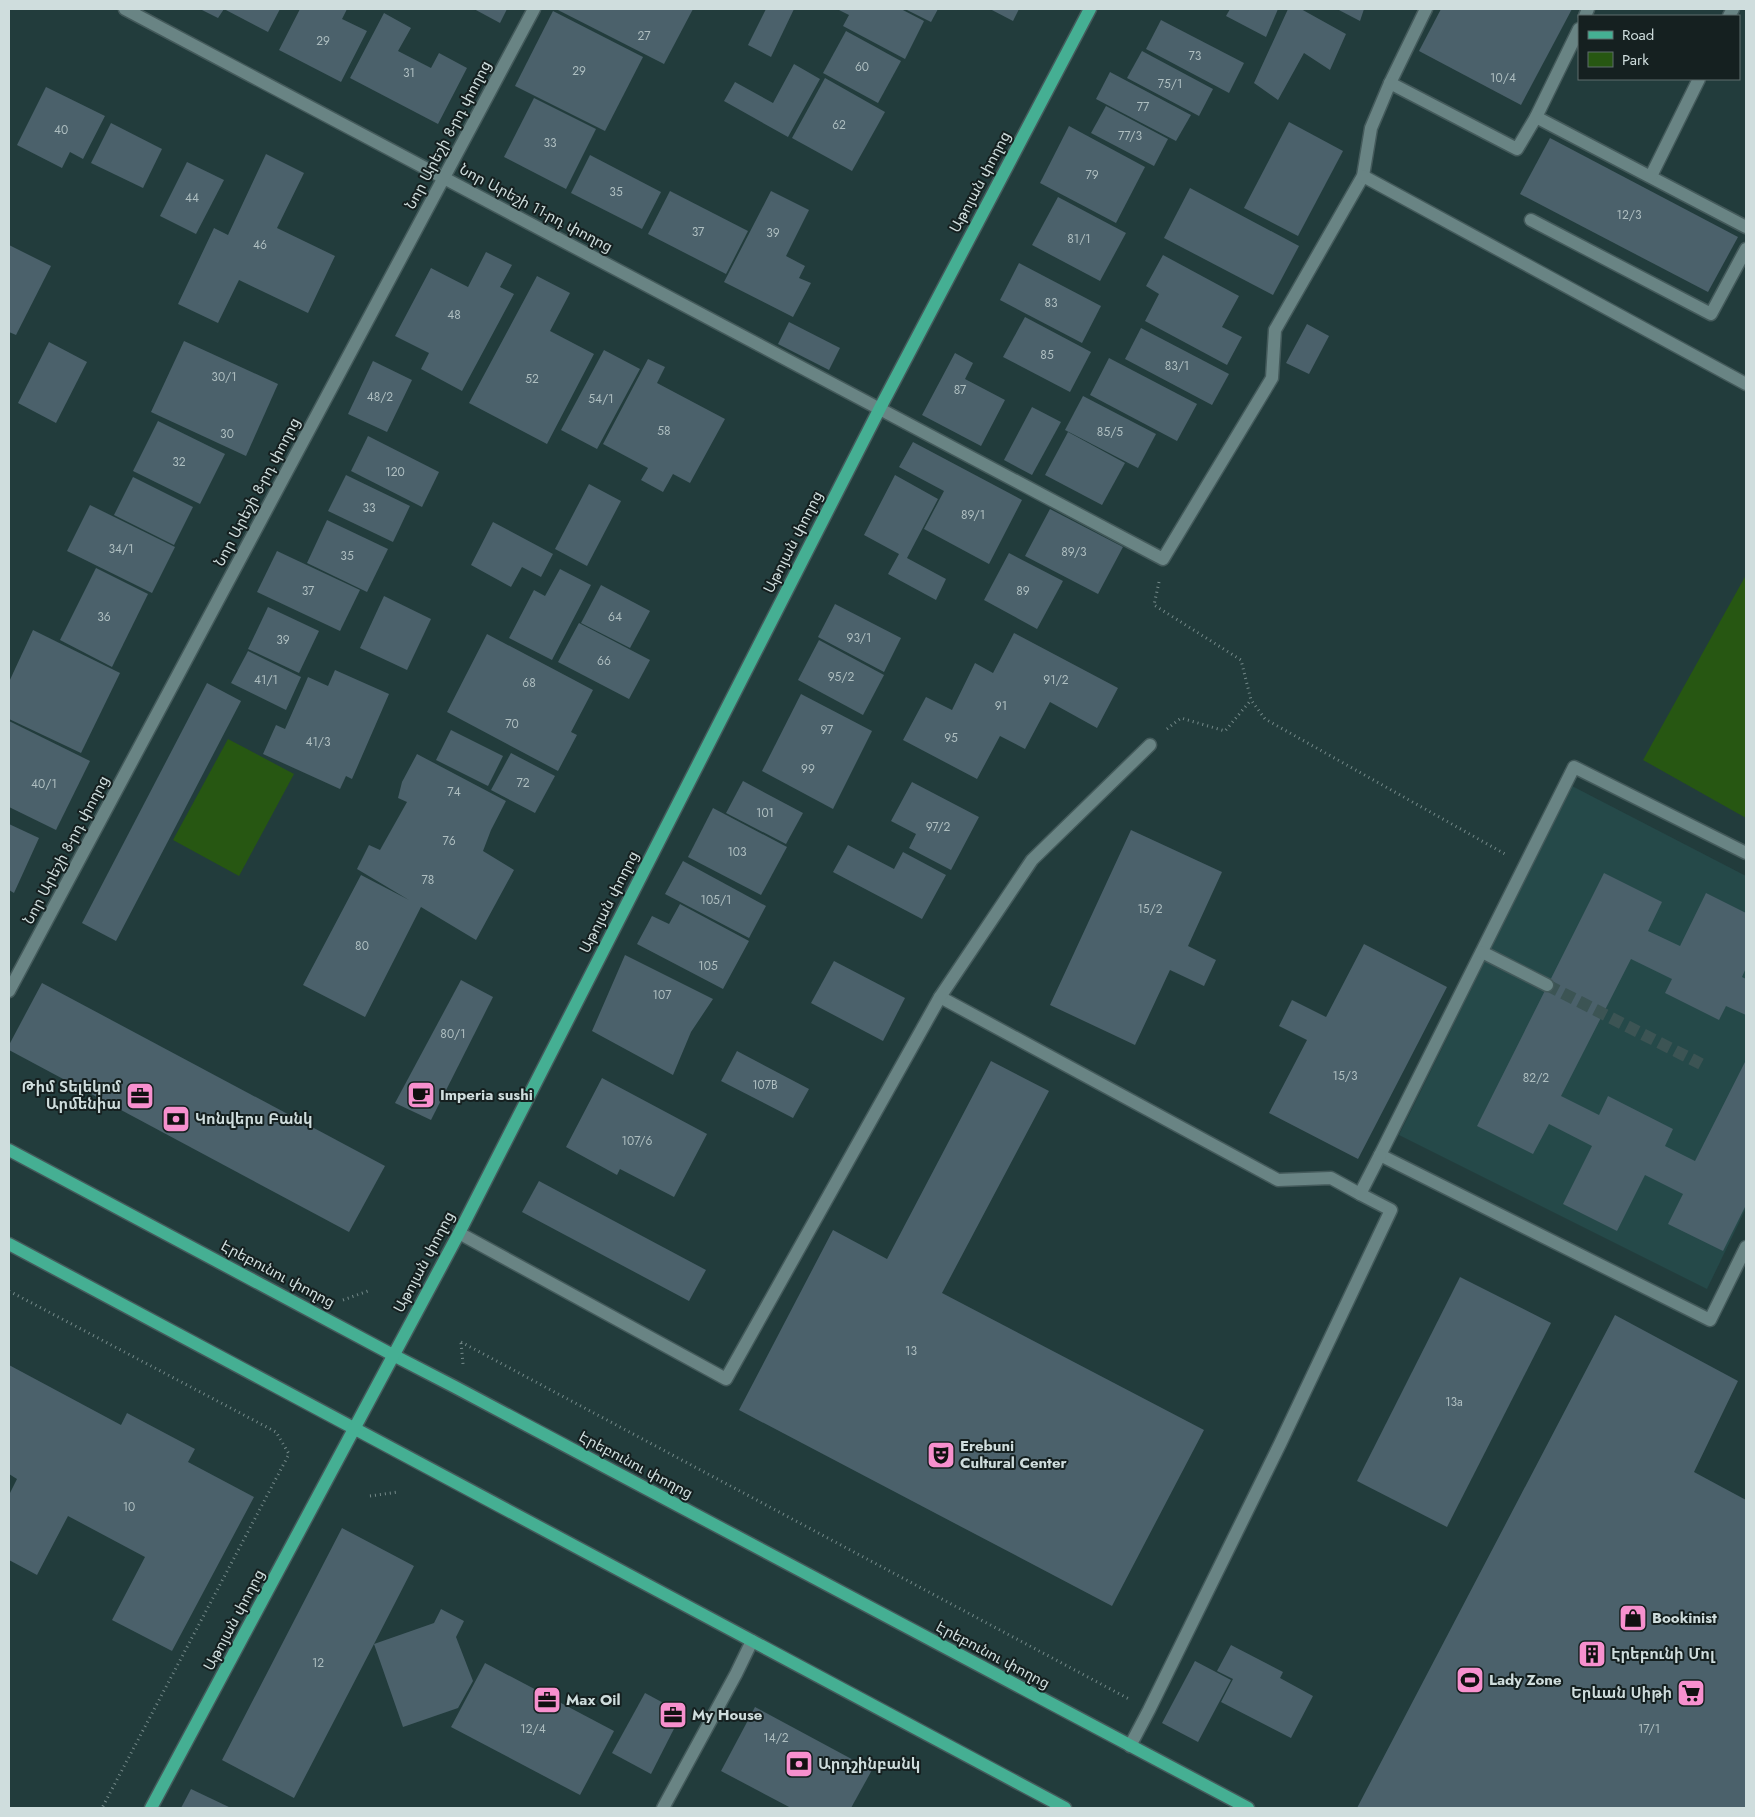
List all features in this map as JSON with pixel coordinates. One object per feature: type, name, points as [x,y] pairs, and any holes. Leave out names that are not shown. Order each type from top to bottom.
[{"type":"main road","name":"Աթոյան փողոց","points":[[151,1808],[459,1232],[880,408],[1090,9]]},
{"type":"main road","name":"Էրեբունու փողոց","points":[[9,1150],[393,1356],[1130,1746],[1241,1807]]},
{"type":"main road","points":[[9,1244],[354,1430],[1065,1808]]},
{"type":"street","name":"Նոր Արեշի 11-րդ փողոց","points":[[125,9],[1163,559]]},
{"type":"street","name":"Նոր Արեշի 8-րդ փողոց","points":[[9,991],[534,9]]},
{"type":"street","points":[[1163,559],[1272,378],[1275,330],[1363,176],[1371,128],[1390,82],[1426,9]]},
{"type":"street","points":[[1390,82],[1517,149],[1536,117],[1578,30]]},
{"type":"street","points":[[1651,176],[1699,80]]},
{"type":"street","points":[[1536,117],[1746,227]]},
{"type":"street","points":[[1363,176],[1746,384]]},
{"type":"street","points":[[1530,220],[1711,314],[1746,249]]},
{"type":"street","points":[[459,1232],[726,1379],[940,997],[1032,860],[1150,744]]},
{"type":"street","points":[[1360,1194],[1574,767],[1746,853]]},
{"type":"street","points":[[1482,952],[1547,985]]},
{"type":"street","points":[[940,997],[1278,1180],[1331,1178],[1391,1210],[1280,1444],[1130,1746]]},
{"type":"street","points":[[1380,1155],[1710,1320],[1746,1247]]},
{"type":"street","points":[[662,1808],[736,1674],[752,1640]]},
{"type":"path","points":[[1163,559],[1154,605],[1241,660],[1251,700],[1266,719],[1525,865]]},
{"type":"path","points":[[1150,744],[1181,718],[1225,731],[1251,700]]},
{"type":"path","points":[[9,1291],[276,1432],[289,1454],[102,1808]]},
{"type":"path","points":[[343,1300],[368,1291]]},
{"type":"path","points":[[464,1371],[461,1342],[1149,1710]]},
{"type":"path","points":[[370,1496],[398,1492]]},
{"type":"shaded area","points":[[1572,786],[1746,876],[1746,1208],[1707,1289],[1399,1135]]},
{"type":"green space","points":[[1746,575],[1746,818],[1643,760]]},
{"type":"green space","points":[[228,739],[294,774],[239,876],[173,840]]},
{"type":"building","points":[[200,9],[224,9],[218,18]]},
{"type":"building","points":[[224,9],[280,9],[268,32]]},
{"type":"building","points":[[300,9],[347,9],[342,19],[367,31],[341,82],[279,50]]},
{"type":"building","points":[[474,9],[507,9],[500,23]]},
{"type":"building","points":[[556,9],[693,9],[664,64]]},
{"type":"building","points":[[766,9],[794,9],[771,57],[748,45]]},
{"type":"building","points":[[837,9],[901,9],[924,21],[905,59],[843,26],[849,15]]},
{"type":"building","points":[[905,9],[938,9],[931,22]]},
{"type":"building","points":[[990,9],[1019,9],[1013,21]]},
{"type":"building","points":[[1230,9],[1278,9],[1266,37],[1226,16]]},
{"type":"building","points":[[1288,9],[1301,9],[1346,34],[1330,70],[1304,53],[1278,100],[1254,83]]},
{"type":"building","points":[[1337,9],[1364,9],[1360,21]]},
{"type":"building","points":[[1441,9],[1572,9],[1521,105],[1419,51]]},
{"type":"building","points":[[553,11],[643,57],[605,131],[515,86]]},
{"type":"building","points":[[384,13],[411,28],[398,51],[431,68],[439,53],[467,68],[438,124],[350,78]]},
{"type":"building","points":[[1161,20],[1244,63],[1229,93],[1146,49]]},
{"type":"building","points":[[846,31],[901,61],[878,103],[823,73]]},
{"type":"building","points":[[1142,51],[1213,89],[1199,116],[1127,78]]},
{"type":"building","points":[[794,64],[820,79],[788,137],[724,101],[735,82],[773,103]]},
{"type":"building","points":[[1110,72],[1191,115],[1176,141],[1096,99]]},
{"type":"building","points":[[825,78],[885,112],[852,171],[792,138]]},
{"type":"building","points":[[46,87],[105,116],[83,159],[70,152],[62,168],[17,145]]},
{"type":"building","points":[[534,98],[596,129],[566,189],[504,157]]},
{"type":"building","points":[[1106,106],[1168,139],[1154,166],[1091,133]]},
{"type":"building","points":[[1289,122],[1343,151],[1298,236],[1244,208]]},
{"type":"building","points":[[111,123],[162,149],[143,188],[91,163]]},
{"type":"building","points":[[1069,126],[1145,167],[1116,223],[1040,183]]},
{"type":"building","points":[[1550,138],[1738,237],[1708,292],[1520,194]]},
{"type":"building","points":[[266,154],[304,173],[277,228],[335,256],[308,313],[239,280],[218,323],[178,304],[214,228],[228,235]]},
{"type":"building","points":[[590,155],[661,192],[642,229],[571,193]]},
{"type":"building","points":[[187,162],[224,180],[196,234],[160,216]]},
{"type":"building","points":[[1190,188],[1299,246],[1273,295],[1164,238]]},
{"type":"building","points":[[670,191],[748,231],[726,274],[648,234]]},
{"type":"building","points":[[771,191],[809,210],[786,256],[805,266],[799,278],[811,283],[793,317],[724,282]]},
{"type":"building","points":[[1058,197],[1126,233],[1100,281],[1032,245]]},
{"type":"building","points":[[9,245],[51,266],[16,335],[9,332]]},
{"type":"building","points":[[486,252],[512,265],[500,287],[514,294],[462,391],[421,369],[429,353],[395,336],[431,268],[468,287]]},
{"type":"building","points":[[1163,255],[1239,296],[1222,327],[1242,337],[1227,365],[1145,321],[1159,294],[1146,286]]},
{"type":"building","points":[[1019,263],[1101,306],[1082,343],[1000,300]]},
{"type":"building","points":[[537,276],[570,293],[550,331],[594,354],[547,444],[469,403]]},
{"type":"building","points":[[1025,317],[1091,352],[1070,392],[1003,357]]},
{"type":"building","points":[[789,322],[840,348],[829,370],[778,344]]},
{"type":"building","points":[[1307,324],[1329,336],[1309,374],[1286,363]]},
{"type":"building","points":[[1141,328],[1229,374],[1212,405],[1125,359]]},
{"type":"building","points":[[184,341],[278,384],[246,456],[151,412]]},
{"type":"building","points":[[49,342],[87,362],[56,423],[18,403]]},
{"type":"building","points":[[604,350],[640,369],[597,449],[561,430]]},
{"type":"building","points":[[955,353],[973,363],[965,379],[1005,400],[981,446],[922,415]]},
{"type":"building","points":[[1109,358],[1197,404],[1177,441],[1090,395]]},
{"type":"building","points":[[648,359],[665,367],[657,383],[725,419],[690,483],[673,474],[663,492],[641,480],[648,468],[603,444]]},
{"type":"building","points":[[373,361],[412,380],[387,432],[348,414]]},
{"type":"building","points":[[1083,396],[1156,434],[1138,468],[1065,430]]},
{"type":"building","points":[[1032,407],[1061,422],[1032,475],[1004,460]]},
{"type":"building","points":[[158,421],[225,454],[200,504],[133,471]]},
{"type":"building","points":[[1068,432],[1125,463],[1102,505],[1045,475]]},
{"type":"building","points":[[368,436],[439,472],[422,507],[351,471]]},
{"type":"building","points":[[913,442],[1022,500],[989,564],[924,529],[944,491],[899,467]]},
{"type":"building","points":[[346,475],[410,506],[393,542],[328,511]]},
{"type":"building","points":[[895,475],[938,499],[907,558],[946,579],[936,600],[888,574],[899,554],[864,535]]},
{"type":"building","points":[[133,477],[193,507],[174,545],[114,515]]},
{"type":"building","points":[[589,484],[621,501],[587,566],[555,549]]},
{"type":"building","points":[[90,505],[175,547],[152,593],[67,551]]},
{"type":"building","points":[[1050,509],[1123,547],[1098,594],[1025,556]]},
{"type":"building","points":[[327,520],[388,549],[367,592],[307,563]]},
{"type":"building","points":[[493,522],[553,554],[541,577],[522,567],[511,587],[471,565]]},
{"type":"building","points":[[277,551],[360,590],[340,631],[257,592]]},
{"type":"building","points":[[1009,553],[1063,581],[1037,629],[984,600]]},
{"type":"building","points":[[96,568],[148,594],[112,667],[60,640]]},
{"type":"building","points":[[560,569],[591,585],[552,660],[509,638],[534,590],[545,596]]},
{"type":"building","points":[[601,585],[650,611],[630,648],[581,623]]},
{"type":"building","points":[[384,596],[431,619],[407,670],[360,648]]},
{"type":"building","points":[[835,604],[901,638],[884,672],[818,637]]},
{"type":"building","points":[[268,607],[319,631],[299,673],[248,649]]},
{"type":"building","points":[[579,623],[650,660],[629,699],[558,662]]},
{"type":"building","points":[[33,630],[120,673],[81,753],[9,719],[9,682]]},
{"type":"building","points":[[1014,633],[1118,688],[1097,728],[1050,702],[1025,749],[1000,736],[977,779],[903,740],[926,697],[952,710],[975,663],[993,673]]},
{"type":"building","points":[[487,634],[593,690],[571,732],[577,735],[558,771],[447,712]]},
{"type":"building","points":[[819,640],[884,675],[863,715],[798,680]]},
{"type":"building","points":[[248,651],[301,677],[286,710],[231,683]]},
{"type":"building","points":[[335,670],[389,694],[352,779],[346,776],[340,789],[263,754],[276,725],[285,729],[308,677],[328,686]]},
{"type":"building","points":[[207,683],[241,701],[116,941],[82,923]]},
{"type":"building","points":[[801,694],[872,731],[833,809],[762,771]]},
{"type":"building","points":[[9,721],[90,761],[56,830],[9,807]]},
{"type":"building","points":[[451,730],[503,756],[488,786],[436,760]]},
{"type":"building","points":[[511,753],[555,776],[535,813],[491,790]]},
{"type":"building","points":[[417,754],[506,801],[491,830],[483,851],[514,870],[476,940],[421,907],[365,1017],[303,985],[361,875],[409,900],[357,869],[369,845],[380,850],[407,802],[398,798],[402,782]]},
{"type":"building","points":[[743,781],[803,813],[786,844],[726,813]]},
{"type":"building","points":[[912,782],[979,817],[951,870],[909,848],[916,834],[891,821]]},
{"type":"building","points":[[713,808],[787,847],[761,895],[688,857]]},
{"type":"building","points":[[9,824],[39,838],[14,893],[9,890]]},
{"type":"building","points":[[1131,830],[1222,872],[1188,946],[1216,960],[1204,986],[1170,970],[1135,1045],[1050,1005]]},
{"type":"building","points":[[848,845],[894,869],[903,852],[946,875],[922,919],[833,872]]},
{"type":"building","points":[[683,861],[766,906],[749,938],[665,894]]},
{"type":"building","points":[[1604,873],[1662,902],[1648,931],[1680,946],[1706,893],[1746,913],[1746,968],[1742,977],[1746,979],[1746,1015],[1726,1006],[1719,1020],[1665,993],[1672,979],[1631,959],[1561,1096],[1599,1115],[1608,1096],[1673,1129],[1665,1146],[1695,1161],[1746,1060],[1746,1205],[1723,1251],[1668,1224],[1683,1194],[1645,1175],[1617,1231],[1563,1204],[1592,1146],[1549,1124],[1533,1154],[1477,1126]]},
{"type":"building","points":[[680,904],[749,941],[723,989],[637,944],[652,916],[669,924]]},
{"type":"building","points":[[1364,944],[1447,987],[1358,1159],[1269,1113],[1307,1040],[1279,1026],[1292,1000],[1326,1017]]},
{"type":"building","points":[[625,955],[713,999],[691,1032],[673,1075],[592,1031]]},
{"type":"building","points":[[834,961],[905,998],[883,1041],[811,1003]]},
{"type":"building","points":[[461,980],[493,997],[431,1120],[395,1103]]},
{"type":"building","points":[[42,983],[385,1166],[349,1232],[9,1050],[9,1045]]},
{"type":"building","points":[[737,1051],[809,1089],[793,1118],[721,1081]]},
{"type":"building","points":[[991,1061],[1049,1091],[942,1293],[1204,1430],[1112,1606],[739,1410],[833,1230],[887,1259]]},
{"type":"building","points":[[602,1078],[707,1134],[674,1197],[620,1169],[617,1175],[566,1147]]},
{"type":"building","points":[[539,1181],[706,1270],[689,1301],[522,1212]]},
{"type":"building","points":[[1460,1277],[1551,1323],[1447,1527],[1357,1481]]},
{"type":"building","name":"Էրեբունի Մոլ","points":[[1615,1315],[1738,1381],[1694,1472],[1746,1500],[1746,1808],[1357,1808]]},
{"type":"building","points":[[9,1365],[121,1425],[127,1413],[195,1449],[188,1462],[254,1497],[172,1651],[112,1620],[145,1557],[68,1516],[37,1575],[9,1560],[9,1495],[17,1479],[9,1474]]},
{"type":"building","points":[[342,1528],[414,1566],[294,1798],[222,1760]]},
{"type":"building","points":[[441,1609],[464,1621],[456,1637],[473,1681],[458,1708],[403,1727],[374,1644],[434,1623]]},
{"type":"building","points":[[1231,1645],[1283,1672],[1280,1678],[1313,1696],[1291,1738],[1221,1702],[1233,1679],[1217,1671]]},
{"type":"building","points":[[1195,1661],[1231,1680],[1198,1742],[1162,1723]]},
{"type":"building","points":[[485,1663],[614,1731],[580,1795],[451,1727]]},
{"type":"building","points":[[645,1693],[682,1713],[651,1774],[612,1753]]},
{"type":"building","points":[[755,1707],[872,1770],[851,1808],[791,1808],[721,1771]]},
{"type":"building","points":[[191,1789],[231,1808],[181,1808]]},
{"type":"tunnel","points":[[1547,985],[1701,1064]]},
{"type":"place","name":"Imperia sushi","points":[[421,1095]]},
{"type":"place","name":"Թիմ Տելեկոմ Արմենիա","points":[[140,1096]]},
{"type":"place","name":"Կոնվերս Բանկ","points":[[176,1119]]},
{"type":"place","name":"Erebuni Cultural Center","points":[[941,1455]]},
{"type":"place","name":"Bookinist","points":[[1633,1618]]},
{"type":"place","name":"Էրեբունի Մոլ","points":[[1592,1654]]},
{"type":"place","name":"Lady Zone","points":[[1470,1680]]},
{"type":"place","name":"Երևան Սիթի","points":[[1691,1693]]},
{"type":"place","name":"Max Oil","points":[[547,1700]]},
{"type":"place","name":"My House","points":[[673,1715]]},
{"type":"place","name":"Արդշինբանկ","points":[[799,1764]]}]
